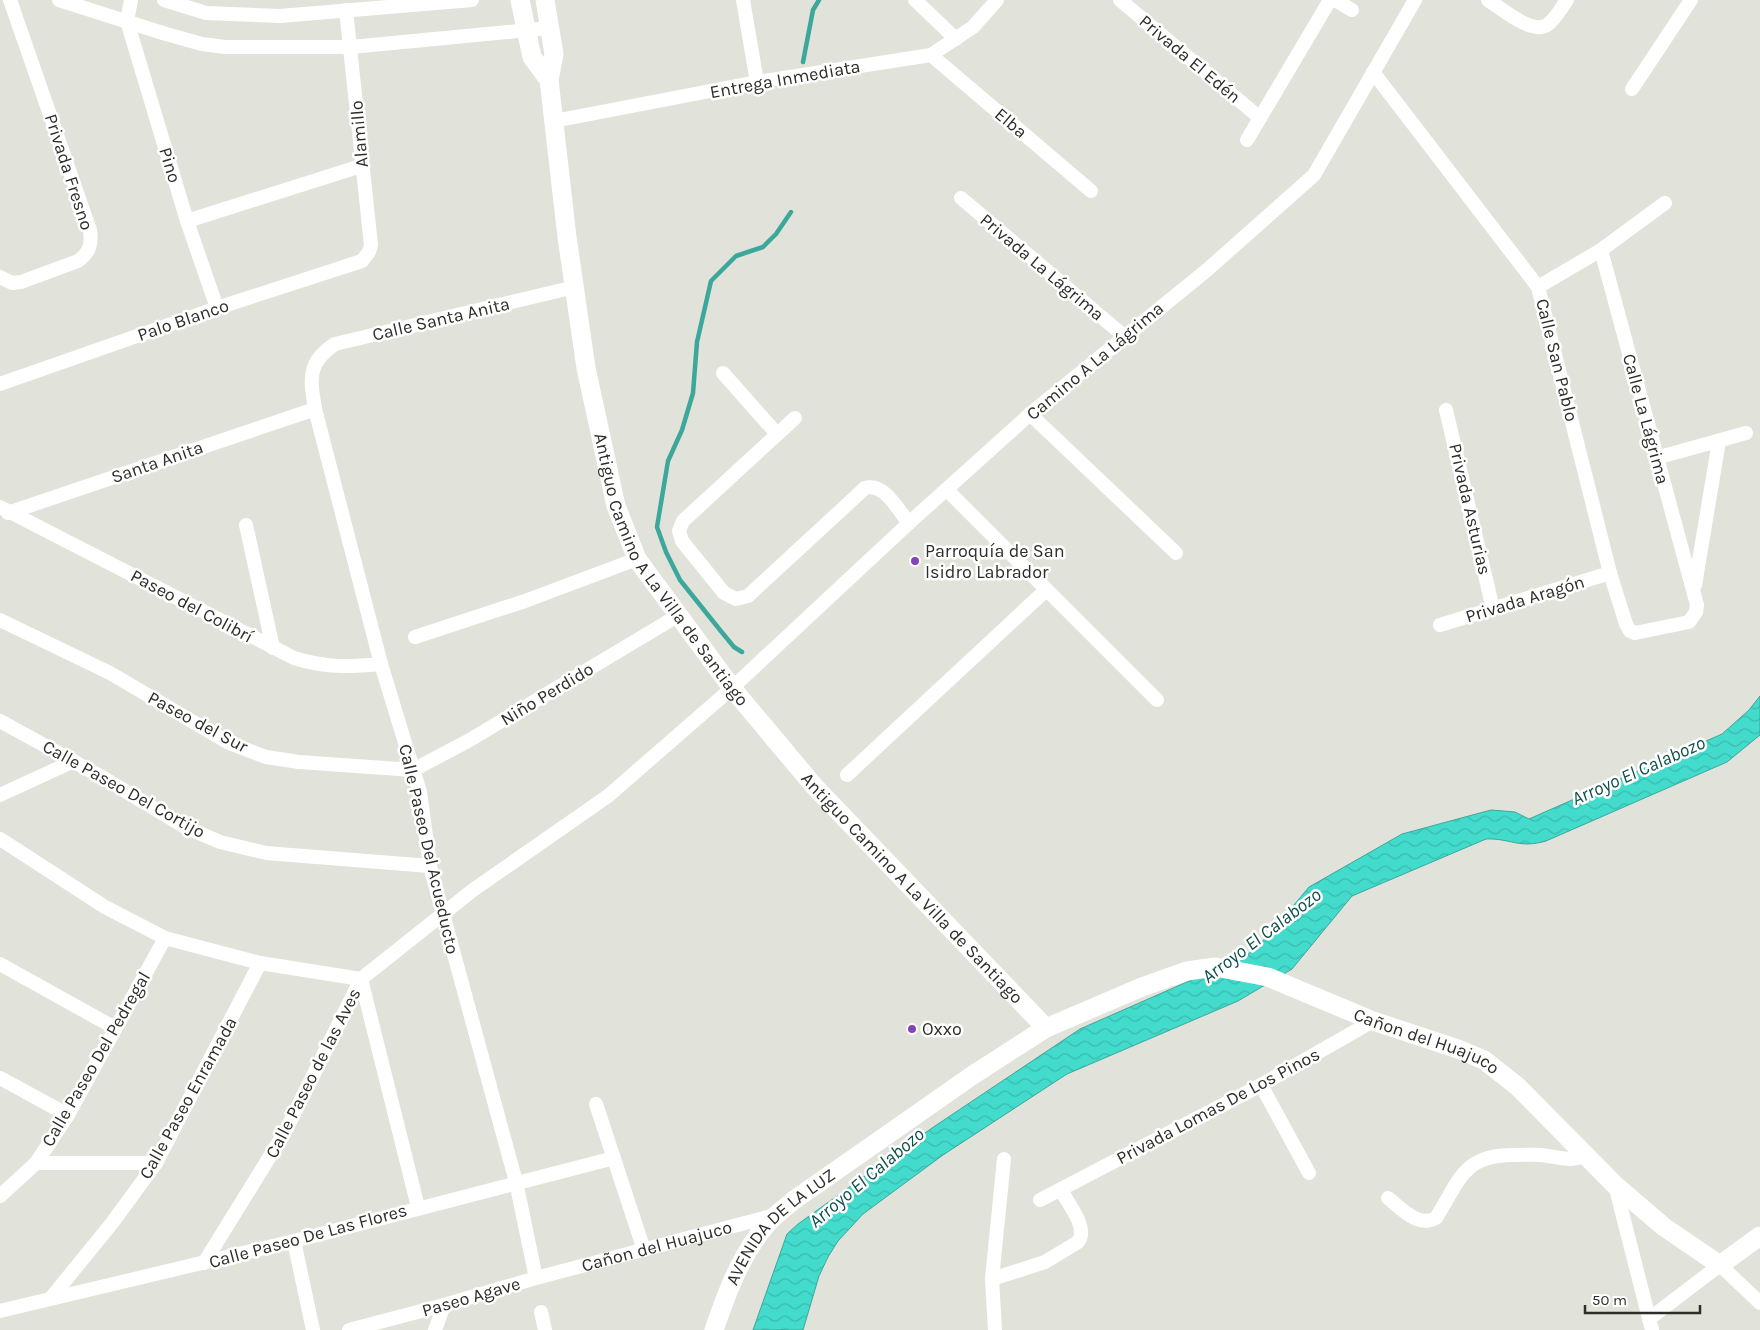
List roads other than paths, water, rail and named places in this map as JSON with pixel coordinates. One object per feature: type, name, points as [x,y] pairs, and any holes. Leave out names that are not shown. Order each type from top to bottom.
[{"type":"street","name":"Privada Fresno","points":[[0,277],[12,283],[29,279],[78,261],[85,256],[91,244],[90,230],[10,0]]},
{"type":"street","points":[[59,0],[202,44],[225,47],[351,47],[526,32],[550,28]]},
{"type":"street","points":[[126,21],[131,0]]},
{"type":"street","points":[[164,0],[280,16],[472,0]]},
{"type":"street","name":"Antiguo Camino A La Villa de Santiago","points":[[520,0],[532,57],[549,80],[586,368],[609,481],[623,528],[637,559],[732,688],[814,786],[1046,1028]]},
{"type":"street","points":[[545,0],[554,54],[549,80]]},
{"type":"street","points":[[743,0],[758,82]]},
{"type":"street","points":[[915,0],[956,40]]},
{"type":"street","name":"Entrega Inmediata","points":[[554,120],[758,82],[930,55],[956,40],[972,27],[997,0]]},
{"type":"street","name":"Privada El Edén","points":[[1120,0],[1260,118]]},
{"type":"street","points":[[1247,140],[1330,0]]},
{"type":"street","points":[[1335,0],[1352,10]]},
{"type":"street","name":"Camino A La Lágrima","points":[[361,979],[443,916],[473,890],[608,796],[732,688],[909,523],[1030,414],[1207,270],[1314,175],[1414,0]]},
{"type":"street","points":[[1488,0],[1525,23],[1540,27],[1546,26],[1554,19],[1567,0]]},
{"type":"street","points":[[1632,89],[1691,0]]},
{"type":"street","name":"Alamillo","points":[[346,10],[371,245],[366,257]]},
{"type":"street","name":"Pino","points":[[126,21],[186,221],[217,308]]},
{"type":"street","name":"Elba","points":[[930,55],[1091,191]]},
{"type":"street","name":"Calle San Pablo","points":[[1373,72],[1538,288],[1610,572],[1626,624],[1630,631],[1635,633]]},
{"type":"street","points":[[186,221],[362,166]]},
{"type":"street","name":"Privada La Lágrima","points":[[961,198],[1124,336]]},
{"type":"street","points":[[1538,288],[1601,250],[1665,203]]},
{"type":"street","name":"Calle La Lágrima","points":[[1601,250],[1656,458],[1694,588],[1696,612],[1689,622],[1635,633]]},
{"type":"street","name":"Palo Blanco","points":[[0,384],[217,308],[356,264],[366,257]]},
{"type":"street","name":"Calle Santa Anita","points":[[315,364],[324,350],[334,344],[575,287]]},
{"type":"street","name":"Calle Paseo Del Acueducto","points":[[315,364],[311,383],[315,409],[382,664],[420,792],[430,866],[516,1182],[536,1278]]},
{"type":"street","points":[[723,373],[777,434]]},
{"type":"street","name":"Santa Anita","points":[[4,512],[315,409]]},
{"type":"street","name":"Privada Asturias","points":[[1446,410],[1493,609]]},
{"type":"street","points":[[1030,414],[1176,553]]},
{"type":"street","points":[[795,418],[683,521],[679,531],[682,541],[724,593],[736,599],[748,596],[865,488],[881,489],[909,523]]},
{"type":"street","points":[[1656,458],[1746,433]]},
{"type":"street","name":"Calle La Lágrima","points":[[1694,588],[1719,441]]},
{"type":"street","points":[[947,490],[1156,700]]},
{"type":"street","name":"Paseo del Colibrí","points":[[4,512],[294,658],[319,666],[345,667],[382,664]]},
{"type":"street","points":[[246,525],[274,648]]},
{"type":"street","points":[[415,636],[526,602],[637,559]]},
{"type":"street","name":"Privada Aragón","points":[[1440,625],[1610,572]]},
{"type":"street","points":[[847,775],[1046,590]]},
{"type":"street","name":"Niño Perdido","points":[[413,770],[468,742],[679,615]]},
{"type":"street","name":"Paseo del Sur","points":[[0,620],[110,673],[229,743],[266,756],[299,762],[413,770]]},
{"type":"street","name":"Calle Paseo Del Cortijo","points":[[0,721],[185,827],[220,842],[266,853],[430,866]]},
{"type":"street","points":[[0,795],[74,762]]},
{"type":"street","points":[[0,839],[105,907],[165,938],[260,963],[361,979]]},
{"type":"street","name":"Calle Paseo Del Pedregal","points":[[2,1190],[36,1163],[68,1115],[165,938]]},
{"type":"street","name":"Calle Paseo Enramada","points":[[51,1298],[112,1223],[156,1163],[260,963]]},
{"type":"street","points":[[0,964],[114,1028]]},
{"type":"street","name":"Cañon del Huajuco","points":[[1074,1015],[1187,971],[1215,967],[1241,970],[1268,978],[1373,1021],[1458,1049],[1484,1060],[1517,1086],[1615,1185],[1664,1227],[1720,1265]]},
{"type":"street","name":"Calle Paseo de las Aves","points":[[361,979],[418,1208]]},
{"type":"street","name":"Calle Paseo de las Aves","points":[[204,1263],[285,1132],[361,979]]},
{"type":"street","name":"AVENIDA DE LA LUZ","points":[[714,1330],[732,1280],[747,1251],[768,1223],[794,1200],[902,1124],[1046,1028],[1074,1015]]},
{"type":"street","name":"Privada Lomas De Los Pinos","points":[[1040,1200],[1261,1085],[1373,1021]]},
{"type":"street","points":[[0,1078],[68,1115]]},
{"type":"street","points":[[1261,1085],[1309,1173]]},
{"type":"street","points":[[596,1104],[644,1250]]},
{"type":"street","points":[[1388,1198],[1419,1221],[1428,1222],[1436,1218],[1464,1172],[1478,1160],[1493,1155],[1543,1155],[1577,1160],[1585,1155]]},
{"type":"street","name":"Calle Paseo De Las Flores","points":[[0,1311],[294,1241],[614,1158]]},
{"type":"street","points":[[995,1330],[992,1279],[1004,1159]]},
{"type":"street","points":[[36,1163],[156,1163]]},
{"type":"street","points":[[1615,1185],[1651,1324],[1720,1265],[1760,1236]]},
{"type":"street","points":[[992,1279],[1045,1262],[1078,1242],[1081,1238],[1081,1227],[1061,1190]]},
{"type":"street","name":"Cañon del Huajuco","points":[[536,1278],[777,1215]]},
{"type":"street","points":[[294,1241],[313,1330]]},
{"type":"street","points":[[1720,1265],[1760,1303]]},
{"type":"street","name":"Paseo Agave","points":[[349,1330],[444,1306],[536,1278]]},
{"type":"street","points":[[435,1330],[444,1306]]},
{"type":"street","points":[[541,1312],[545,1330]]},
{"type":"water","name":"Arroyo El Calabozo","points":[[1760,696],[1760,735],[1727,762],[1546,841],[1521,844],[1486,839],[1352,896],[1292,969],[1238,1001],[1067,1074],[943,1155],[863,1214],[838,1241],[828,1257],[819,1276],[803,1330],[753,1330],[787,1234],[798,1224],[932,1128],[1080,1029],[1246,956],[1268,936],[1309,887],[1402,834],[1491,810],[1515,812],[1529,819],[1722,734],[1749,710]]},
{"type":"waterway","points":[[803,62],[813,10],[819,0]]},
{"type":"waterway","points":[[742,652],[734,647],[680,580],[666,552],[657,527],[668,461],[682,430],[693,393],[697,342],[711,281],[736,256],[763,247],[776,234],[791,212]]},
{"type":"place","name":"Parroquía de San Isidro Labrador","points":[[915,561]]},
{"type":"place","name":"Oxxo","points":[[912,1029]]}]
